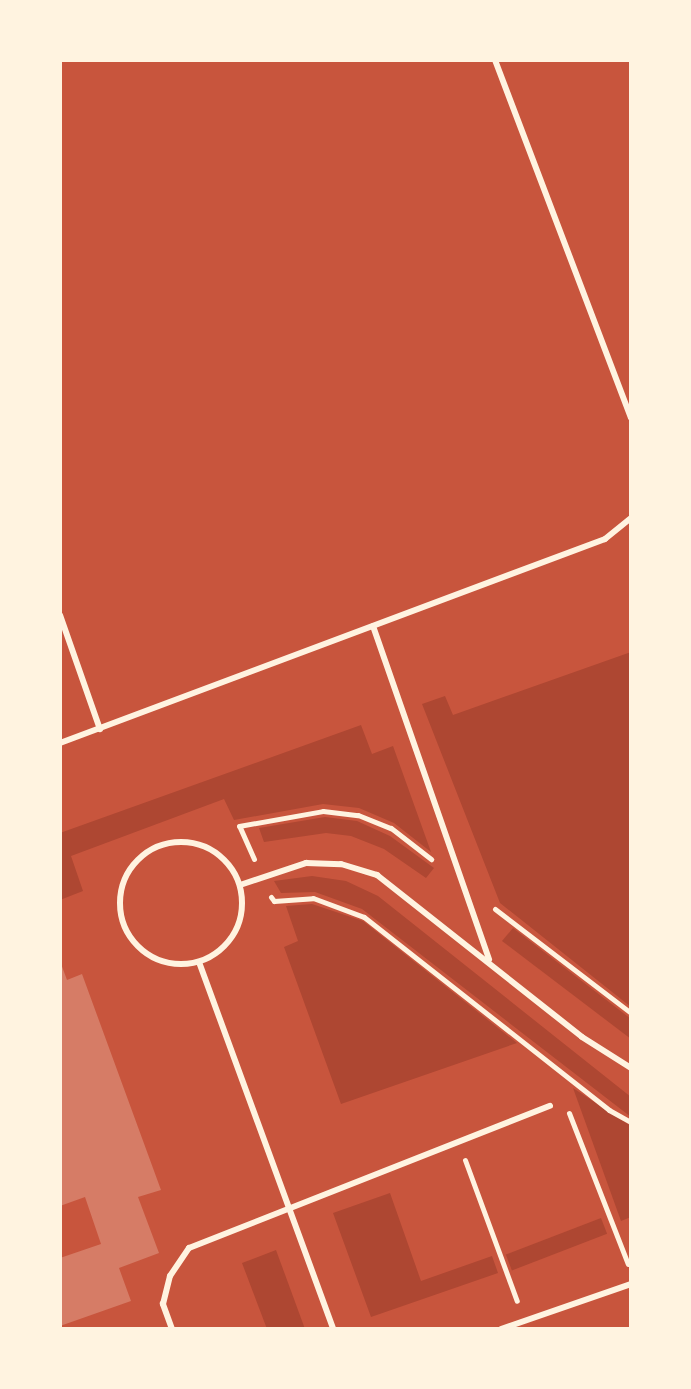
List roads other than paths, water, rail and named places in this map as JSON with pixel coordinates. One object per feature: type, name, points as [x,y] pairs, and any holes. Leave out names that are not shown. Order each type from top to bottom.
[{"type":"lane","points":[[495,60],[631,418]]},
{"type":"lane","points":[[60,743],[605,539],[631,518]]},
{"type":"lane","points":[[60,615],[100,729]]},
{"type":"lane","points":[[373,626],[490,961]]},
{"type":"lane","points":[[182,841],[218,853],[240,885],[240,923],[230,940],[199,962],[161,961],[130,938],[119,901],[131,865],[162,843],[182,841]]},
{"type":"lane","points":[[240,885],[306,863],[360,868],[393,884],[582,1037],[631,1068]]},
{"type":"lane","points":[[199,962],[333,1329]]},
{"type":"lane","points":[[172,1329],[163,1304],[170,1276],[189,1248],[550,1106]]},
{"type":"lane","points":[[501,1329],[631,1284]]}]
